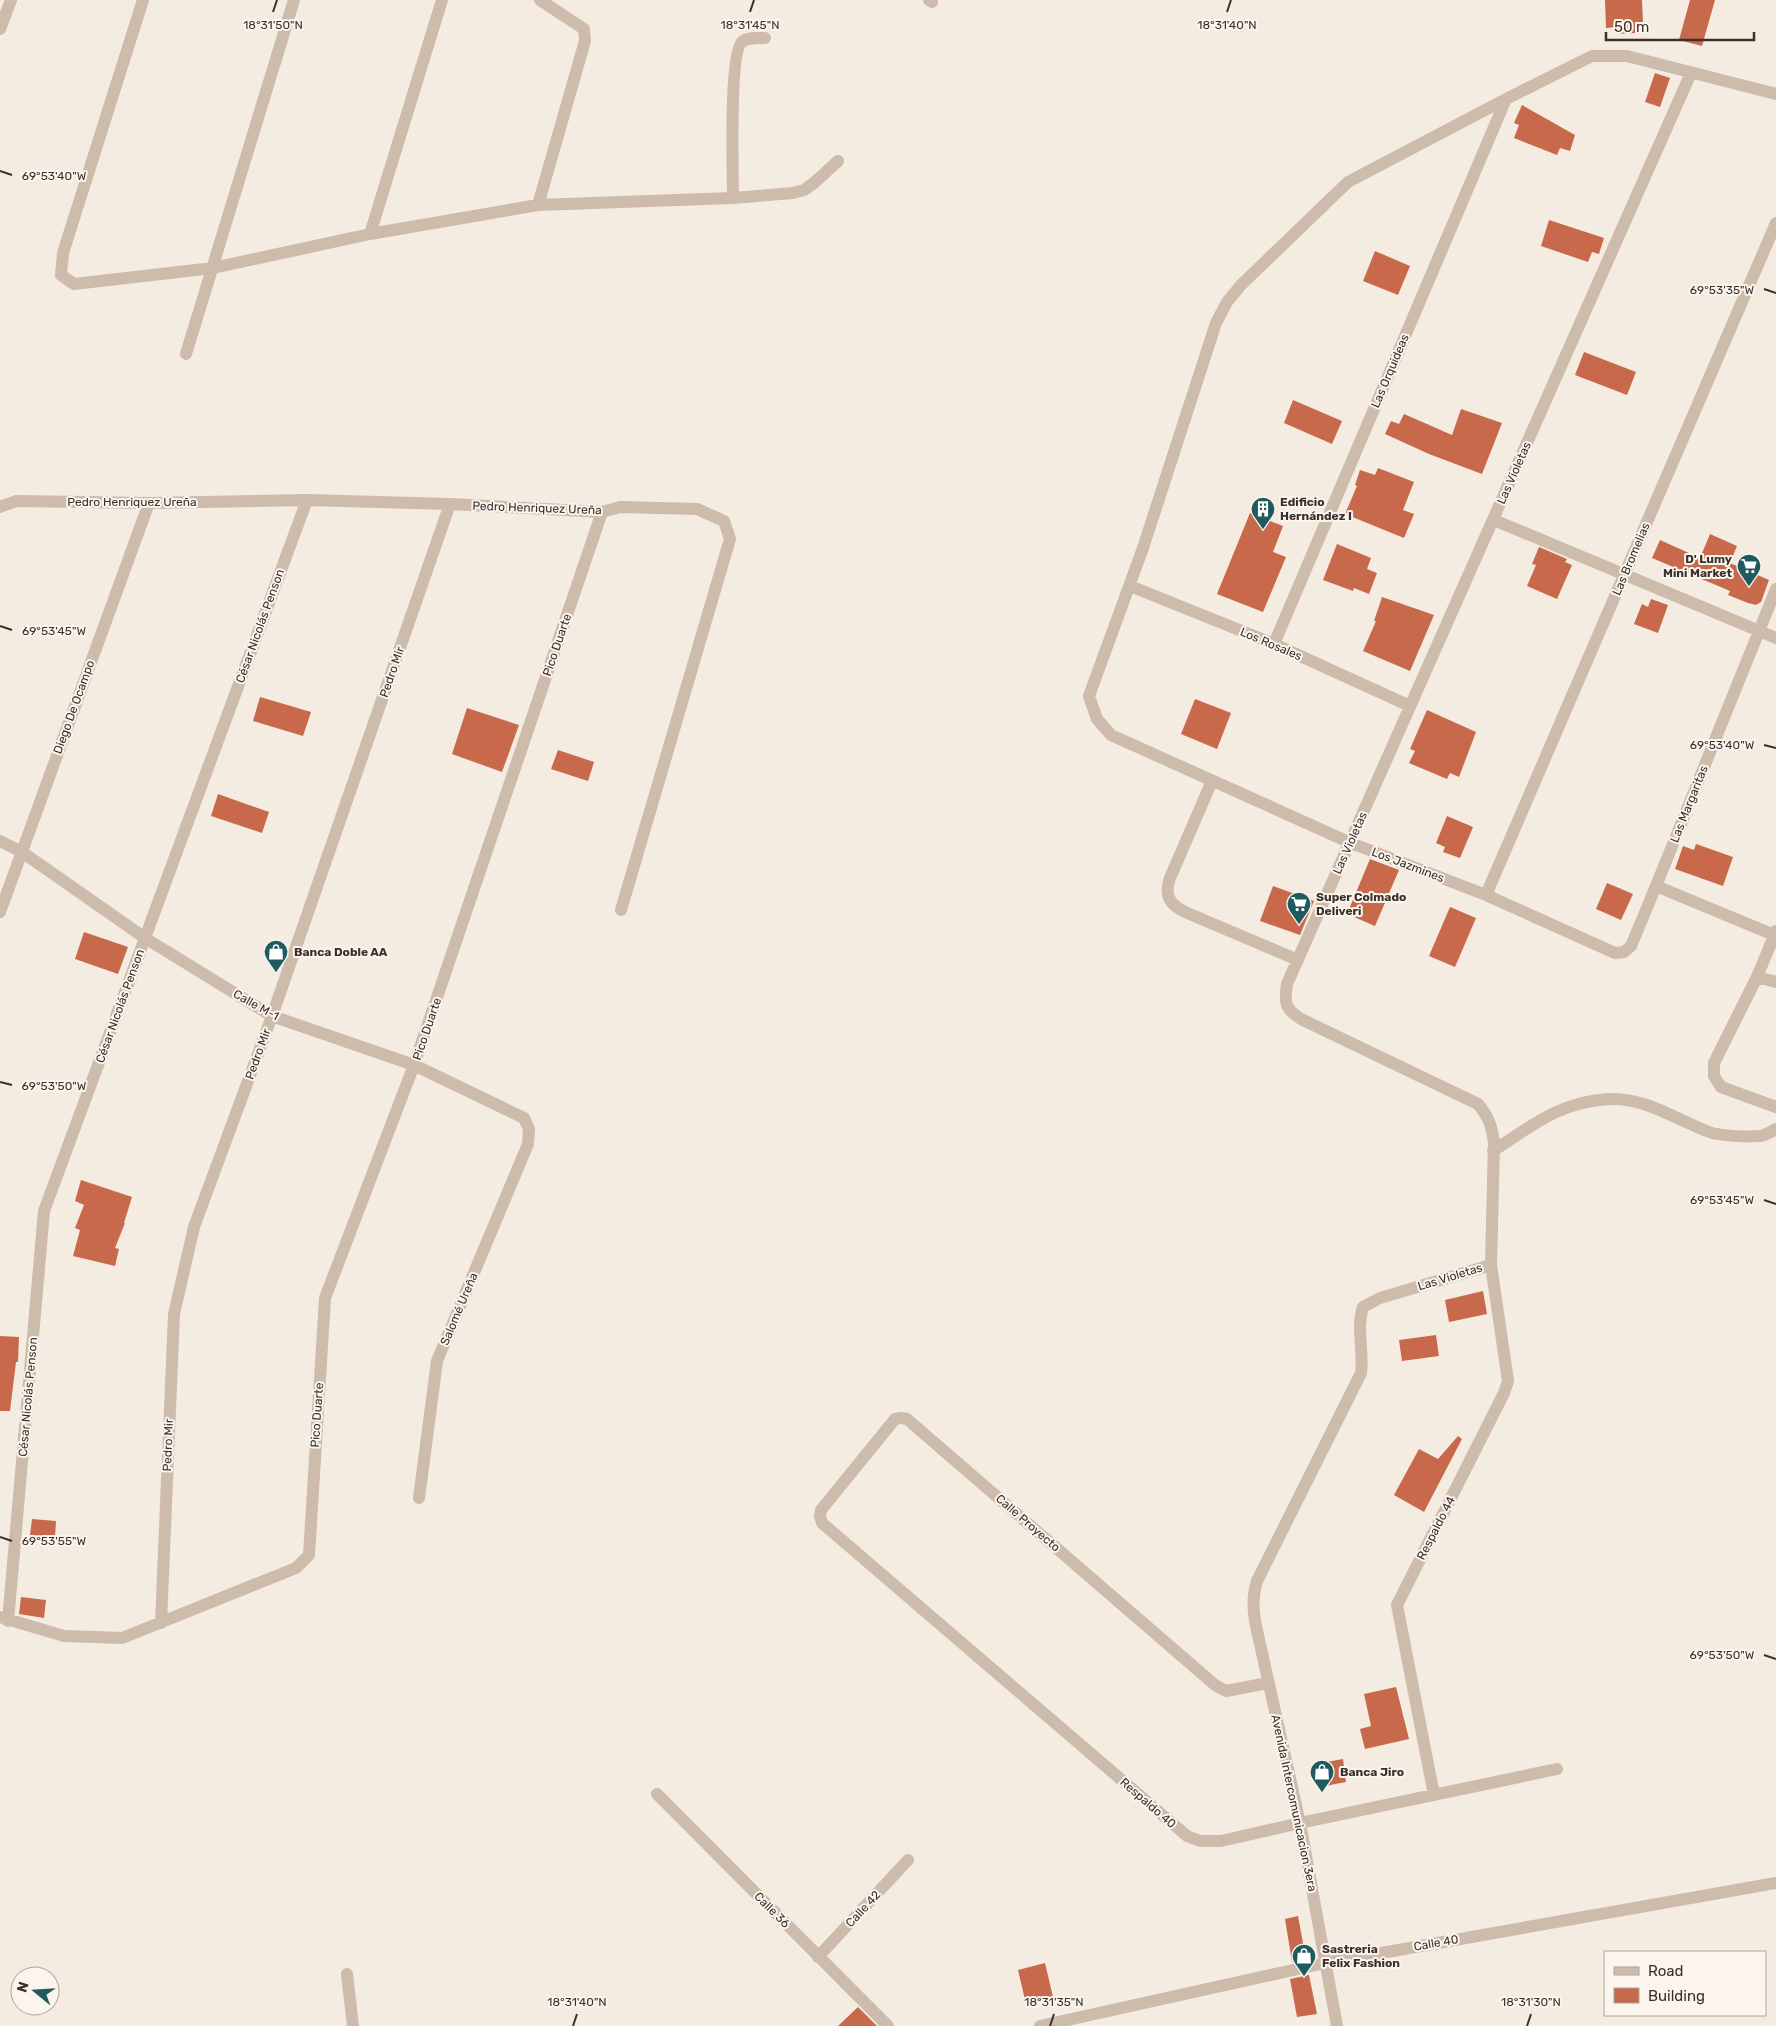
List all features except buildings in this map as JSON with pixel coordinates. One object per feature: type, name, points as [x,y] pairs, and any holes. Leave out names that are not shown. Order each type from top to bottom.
[{"type":"street","points":[[0,29],[11,0]]},
{"type":"street","points":[[143,0],[63,253],[60,275],[74,284],[213,268],[370,234],[538,205],[733,198],[793,193],[804,190],[814,183],[838,161]]},
{"type":"street","points":[[186,354],[294,0]]},
{"type":"street","points":[[370,234],[442,0]]},
{"type":"street","points":[[538,205],[585,41],[584,29],[540,0]]},
{"type":"street","points":[[733,198],[734,81],[737,51],[742,42],[752,38],[765,38]]},
{"type":"street","points":[[1130,586],[1216,323],[1227,302],[1241,285],[1348,182],[1506,98],[1592,56],[1627,56],[1776,94]]},
{"type":"street","name":"Las Violetas","points":[[1257,1581],[1361,1373],[1363,1355],[1360,1324],[1363,1307],[1369,1302],[1380,1298],[1491,1265],[1494,1143],[1492,1126],[1486,1114],[1478,1104],[1301,1019],[1290,1012],[1285,999],[1286,992],[1298,960],[1691,73]]},
{"type":"street","name":"Las Orquideas","points":[[1274,644],[1506,98]]},
{"type":"street","name":"Las Bromelias","points":[[1486,895],[1776,223]]},
{"type":"street","name":"Pedro Henriquez Ureña","points":[[1,506],[16,501],[149,503],[307,500],[450,504],[602,512],[620,506],[697,510],[724,521],[730,539],[621,910]]},
{"type":"street","name":"César Nicolás Penson","points":[[4,1619],[44,1211],[307,500]]},
{"type":"street","name":"Diego De Ocampo","points":[[0,912],[149,503]]},
{"type":"street","name":"Pedro Mir","points":[[161,1623],[174,1314],[194,1227],[272,1016],[450,504]]},
{"type":"street","name":"Pico Duarte","points":[[161,1623],[296,1568],[308,1555],[325,1298],[414,1066],[602,512]]},
{"type":"street","points":[[1494,520],[1776,638]]},
{"type":"street","name":"Los Rosales","points":[[1130,586],[1274,644],[1410,706]]},
{"type":"street","name":"Los Jazmines","points":[[1130,586],[1089,696],[1097,719],[1111,735],[1351,843],[1486,895],[1616,953]]},
{"type":"street","name":"Las Margaritas","points":[[1616,953],[1624,952],[1631,946],[1776,589]]},
{"type":"street","points":[[1212,781],[1170,878],[1167,888],[1168,898],[1175,907],[1185,912],[1298,960]]},
{"type":"street","name":"Calle M-1","points":[[0,841],[22,852],[145,938],[272,1016],[414,1066],[524,1118],[529,1129]]},
{"type":"street","points":[[1656,886],[1775,933],[1714,1063],[1714,1076],[1721,1087],[1776,1107]]},
{"type":"street","points":[[1756,977],[1776,982]]},
{"type":"street","points":[[1493,1151],[1552,1112],[1577,1104],[1610,1099],[1635,1102],[1674,1115],[1711,1133],[1760,1136],[1776,1129]]},
{"type":"street","name":"Salomé Ureña","points":[[419,1498],[437,1360],[528,1144],[529,1129]]},
{"type":"street","name":"Respaldo 44","points":[[1434,1796],[1397,1605],[1504,1393],[1508,1381],[1491,1265]]},
{"type":"street","name":"Calle Proyecto","points":[[822,1523],[821,1510],[895,1420],[907,1419],[1215,1685],[1226,1691],[1268,1683]]},
{"type":"street","name":"Respaldo 40","points":[[822,1523],[1186,1836],[1200,1841],[1221,1841],[1557,1769]]},
{"type":"street","name":"Avenida Intercomunicacion 3era","points":[[1257,1581],[1253,1605],[1268,1683],[1300,1823],[1338,2026]]},
{"type":"street","points":[[4,1619],[64,1636],[122,1638],[161,1623]]},
{"type":"street","name":"Calle 36","points":[[657,1794],[888,2026]]},
{"type":"street","name":"Calle 42","points":[[818,1957],[908,1860]]},
{"type":"street","name":"Calle 40","points":[[1040,2026],[1325,1963],[1776,1883]]},
{"type":"street","points":[[347,1974],[353,2026]]},
{"type":"place","name":"Edificio Hernández I","points":[[1263,530]]},
{"type":"place","name":"D' Lumy Mini Market","points":[[1749,587]]},
{"type":"place","name":"Super Colmado Deliveri","points":[[1299,925]]},
{"type":"place","name":"Banca Doble AA","points":[[276,973]]},
{"type":"place","name":"Banca Jiro","points":[[1322,1793]]},
{"type":"place","name":"Sastreria Felix Fashion","points":[[1304,1977]]}]
